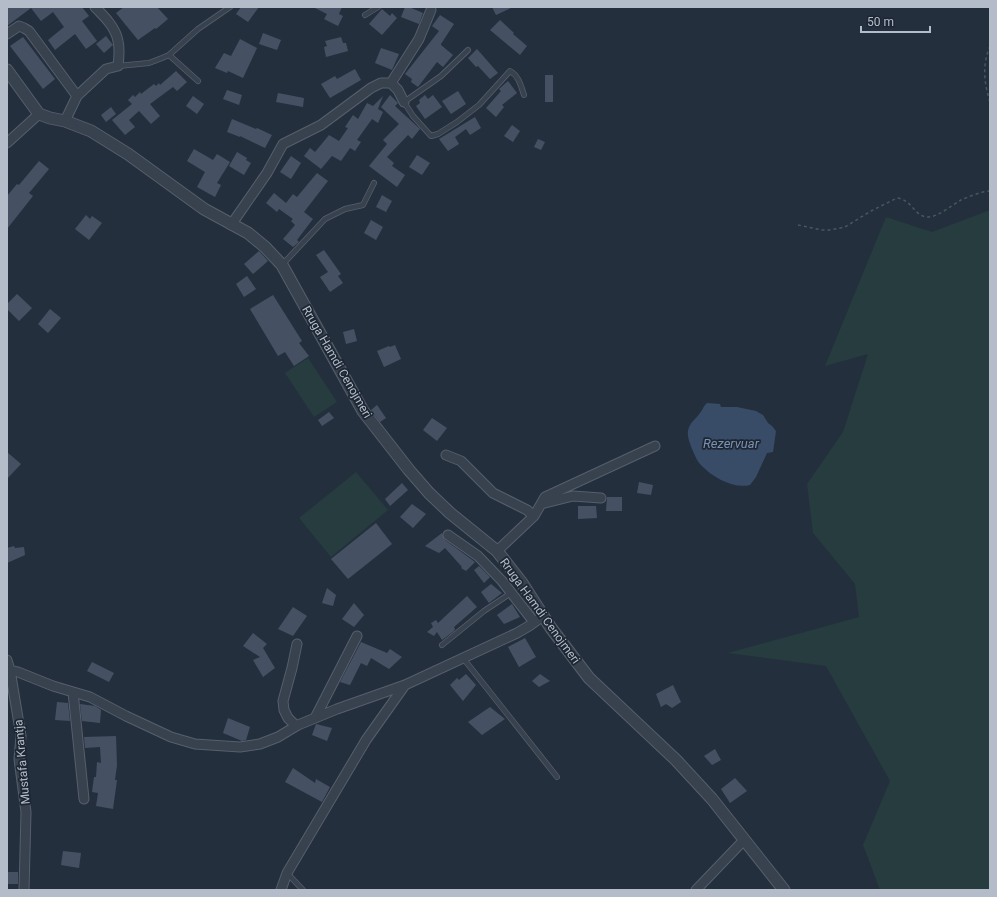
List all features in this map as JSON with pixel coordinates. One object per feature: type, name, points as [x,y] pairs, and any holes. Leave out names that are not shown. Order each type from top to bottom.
[{"type":"street","points":[[65,121],[77,96],[106,69],[118,66],[118,40],[113,29],[95,7]]},
{"type":"street","points":[[391,83],[419,39],[429,8]]},
{"type":"street","points":[[7,34],[19,26],[29,31],[77,96]]},
{"type":"street","points":[[7,70],[39,114],[7,143]]},
{"type":"street","points":[[231,225],[267,173],[283,144],[321,125],[371,88],[381,83],[391,83],[398,90],[404,102]]},
{"type":"street","name":"Rruga Hamdi Cenojmeri","points":[[39,114],[65,121],[91,131],[128,154],[204,209],[248,233],[265,247],[282,266],[363,411],[408,470],[450,513],[497,551],[522,583],[551,628],[589,678],[676,760],[712,799],[784,890]]},
{"type":"street","points":[[497,551],[534,516],[545,497],[655,446]]},
{"type":"street","points":[[446,455],[461,461],[493,493],[527,510],[534,516]]},
{"type":"street","points":[[541,504],[573,496],[601,498]]},
{"type":"street","points":[[448,535],[478,556],[511,593],[534,622]]},
{"type":"street","points":[[9,673],[18,672],[34,680],[96,700],[171,737],[195,744],[227,747],[251,746],[260,744],[296,726],[343,706],[405,685],[517,633],[543,616]]},
{"type":"street","points":[[315,718],[357,636]]},
{"type":"street","points":[[296,726],[288,718],[284,710],[283,701],[297,644]]},
{"type":"street","name":"Mustafa Krantja","points":[[7,660],[21,736],[19,759],[26,812],[24,890]]},
{"type":"street","points":[[281,890],[287,873],[366,740],[405,685]]},
{"type":"street","points":[[73,692],[84,799]]},
{"type":"street","points":[[696,890],[744,840]]},
{"type":"lane","points":[[365,15],[378,7]]},
{"type":"lane","points":[[118,66],[149,63],[169,54],[198,29],[228,8]]},
{"type":"lane","points":[[468,50],[441,76],[404,102],[431,136],[438,134],[479,105],[510,71],[520,82],[524,95]]},
{"type":"lane","points":[[169,54],[198,81]]},
{"type":"lane","points":[[282,266],[325,219],[345,209],[363,205],[374,183]]},
{"type":"lane","points":[[442,645],[484,611],[511,593]]},
{"type":"lane","points":[[463,658],[557,777]]},
{"type":"lane","points":[[287,873],[303,890]]},
{"type":"path","points":[[990,46],[985,58],[984,68],[984,80],[990,102]]},
{"type":"path","points":[[798,225],[822,230],[845,227],[871,211],[897,198],[908,202],[919,214],[930,217],[953,206],[961,200],[990,191]]},
{"type":"green space","points":[[990,210],[990,890],[880,890],[863,845],[890,781],[826,666],[728,653],[859,617],[855,584],[813,533],[807,484],[843,432],[868,354],[825,366],[886,217],[932,232]]},
{"type":"green space","points":[[308,358],[337,402],[314,417],[285,373]]},
{"type":"green space","points":[[356,472],[388,510],[331,557],[299,518]]},
{"type":"water","name":"Rezervuar","points":[[707,403],[720,404],[721,407],[737,407],[756,411],[763,415],[776,431],[773,452],[767,453],[756,477],[750,485],[744,486],[731,484],[718,479],[703,467],[696,458],[689,440],[688,431],[691,423]]},
{"type":"building","points":[[7,7],[82,7],[89,16],[82,21],[97,41],[86,49],[75,34],[55,50],[48,40],[64,27],[53,12],[41,21],[31,8],[7,26]]},
{"type":"building","points":[[124,7],[157,7],[168,19],[156,29],[155,28],[138,40],[116,13]]},
{"type":"building","points":[[241,7],[259,7],[248,22],[236,14]]},
{"type":"building","points":[[313,7],[342,7],[339,14],[343,16],[338,26],[324,19],[327,14]]},
{"type":"building","points":[[405,7],[409,7],[423,13],[419,24],[401,17]]},
{"type":"building","points":[[492,7],[513,7],[496,15]]},
{"type":"building","points":[[382,9],[390,16],[392,13],[397,18],[382,35],[369,24]]},
{"type":"building","points":[[440,15],[454,24],[441,44],[453,55],[443,67],[437,62],[418,87],[411,82],[412,79],[405,74],[439,31],[432,26]]},
{"type":"building","points":[[500,20],[527,46],[520,55],[490,30]]},
{"type":"building","points":[[263,33],[281,40],[277,50],[259,44]]},
{"type":"building","points":[[106,36],[113,45],[104,53],[96,44]]},
{"type":"building","points":[[23,37],[55,79],[43,89],[10,46]]},
{"type":"building","points":[[341,37],[343,43],[346,43],[348,51],[326,57],[324,47],[327,46],[325,41]]},
{"type":"building","points":[[240,39],[257,48],[243,78],[228,71],[227,73],[215,68],[224,53],[231,56]]},
{"type":"building","points":[[381,48],[399,54],[392,70],[375,63]]},
{"type":"building","points":[[477,49],[498,73],[490,79],[468,58]]},
{"type":"building","points":[[355,69],[361,80],[330,98],[321,84],[335,76],[337,79]]},
{"type":"building","points":[[176,71],[187,82],[177,91],[173,87],[150,104],[160,116],[151,124],[139,111],[129,120],[135,127],[125,135],[112,120],[132,104],[128,100],[133,95],[135,97],[140,92],[141,94],[154,84],[156,86],[159,83],[160,85]]},
{"type":"building","points":[[545,75],[553,75],[553,102],[545,102]]},
{"type":"building","points":[[508,81],[517,93],[502,105],[504,107],[496,117],[486,108],[501,91],[499,89]]},
{"type":"building","points":[[227,90],[242,95],[239,105],[223,99]]},
{"type":"building","points":[[458,91],[466,104],[451,114],[442,101]]},
{"type":"building","points":[[278,93],[304,98],[303,107],[276,102]]},
{"type":"building","points":[[390,95],[398,103],[395,106],[420,129],[412,139],[408,135],[387,157],[394,163],[392,166],[405,175],[397,187],[369,166],[387,144],[383,140],[399,124],[381,107]]},
{"type":"building","points":[[425,95],[428,99],[433,95],[442,107],[425,119],[416,106],[420,103],[419,100]]},
{"type":"building","points":[[193,96],[204,104],[197,114],[186,106]]},
{"type":"building","points":[[383,96],[378,109],[383,112],[378,123],[372,119],[357,140],[361,142],[355,151],[350,148],[341,161],[332,156],[321,169],[304,156],[310,148],[315,152],[329,135],[339,141],[348,128],[345,127],[353,115],[358,119],[367,103],[373,106]]},
{"type":"building","points":[[111,107],[116,114],[106,122],[101,115]]},
{"type":"building","points":[[475,117],[481,128],[470,135],[466,129],[455,137],[459,144],[448,151],[439,139]]},
{"type":"building","points":[[232,119],[272,135],[265,148],[240,136],[227,132]]},
{"type":"building","points":[[512,125],[520,131],[513,142],[504,136]]},
{"type":"building","points":[[538,139],[545,142],[541,150],[534,147]]},
{"type":"building","points":[[194,149],[213,160],[217,154],[230,162],[217,183],[221,185],[215,197],[197,187],[205,172],[187,161]]},
{"type":"building","points":[[237,152],[247,158],[246,160],[251,163],[244,175],[229,166]]},
{"type":"building","points":[[417,155],[430,163],[422,175],[409,167]]},
{"type":"building","points":[[291,156],[301,163],[291,179],[280,172]]},
{"type":"building","points":[[39,161],[49,169],[29,193],[33,196],[7,229],[7,196],[17,184],[19,185]]},
{"type":"building","points":[[317,173],[328,181],[304,212],[313,219],[297,240],[299,242],[293,247],[283,239],[295,225],[291,221],[293,219],[279,209],[277,212],[266,203],[274,193],[286,203],[293,194],[297,197]]},
{"type":"building","points":[[382,195],[392,201],[386,212],[376,207]]},
{"type":"building","points":[[86,215],[90,219],[92,216],[102,223],[89,240],[75,229]]},
{"type":"building","points":[[371,220],[383,227],[376,240],[364,233]]},
{"type":"building","points":[[324,250],[341,274],[338,276],[343,283],[330,292],[320,277],[328,272],[316,255]]},
{"type":"building","points":[[259,251],[268,261],[253,274],[244,264]]},
{"type":"building","points":[[247,276],[256,289],[244,297],[236,284]]},
{"type":"building","points":[[17,294],[32,308],[19,321],[7,309],[7,304]]},
{"type":"building","points":[[273,295],[302,341],[299,343],[309,356],[294,366],[285,352],[278,356],[250,309]]},
{"type":"building","points":[[50,309],[61,318],[48,333],[38,324]]},
{"type":"building","points":[[354,329],[357,341],[346,344],[343,332]]},
{"type":"building","points":[[395,345],[401,359],[384,367],[377,351]]},
{"type":"building","points":[[377,405],[386,418],[380,422],[371,410]]},
{"type":"building","points":[[329,412],[334,418],[322,426],[318,420]]},
{"type":"building","points":[[432,418],[447,428],[437,441],[423,430]]},
{"type":"building","points":[[7,452],[21,464],[7,479]]},
{"type":"building","points":[[639,482],[653,485],[651,495],[637,493]]},
{"type":"building","points":[[402,483],[408,490],[390,506],[385,499]]},
{"type":"building","points":[[607,497],[622,497],[622,511],[606,511]]},
{"type":"building","points":[[412,504],[426,514],[413,528],[400,517]]},
{"type":"building","points":[[578,506],[596,506],[597,518],[578,519]]},
{"type":"building","points":[[376,523],[392,544],[348,579],[331,559]]},
{"type":"building","points":[[442,533],[445,540],[475,562],[466,571],[461,568],[462,567],[445,548],[439,553],[425,546]]},
{"type":"building","points":[[14,546],[15,548],[24,547],[25,555],[7,563],[7,548]]},
{"type":"building","points":[[479,566],[490,577],[484,583],[474,570]]},
{"type":"building","points":[[491,584],[502,593],[489,603],[481,592]]},
{"type":"building","points":[[327,588],[336,595],[333,606],[322,603]]},
{"type":"building","points":[[467,596],[477,607],[454,627],[454,631],[442,640],[437,632],[434,636],[427,632],[433,627],[431,623],[436,620],[438,623]]},
{"type":"building","points":[[354,603],[364,615],[354,627],[342,619]]},
{"type":"building","points":[[512,604],[520,617],[504,624],[497,615]]},
{"type":"building","points":[[293,607],[307,616],[293,636],[278,629]]},
{"type":"building","points":[[253,633],[267,644],[263,648],[275,668],[263,677],[253,660],[260,657],[243,646]]},
{"type":"building","points":[[525,638],[536,657],[519,667],[508,647]]},
{"type":"building","points":[[361,642],[387,653],[390,649],[402,657],[389,669],[371,658],[367,666],[361,663],[350,685],[340,682]]},
{"type":"building","points":[[92,662],[114,673],[109,682],[87,671]]},
{"type":"building","points":[[466,674],[476,685],[463,701],[450,685],[457,678],[459,680]]},
{"type":"building","points":[[540,674],[550,681],[539,687],[532,681]]},
{"type":"building","points":[[673,685],[681,702],[672,708],[666,704],[661,707],[656,694]]},
{"type":"building","points":[[57,702],[68,703],[70,721],[55,720]]},
{"type":"building","points":[[80,704],[95,706],[101,710],[100,723],[82,721]]},
{"type":"building","points":[[490,707],[505,719],[482,735],[468,722]]},
{"type":"building","points":[[228,718],[250,727],[246,740],[242,741],[223,733]]},
{"type":"building","points":[[316,724],[332,728],[327,741],[312,735]]},
{"type":"building","points":[[116,736],[117,765],[115,780],[117,780],[113,809],[96,806],[98,793],[92,792],[94,777],[96,777],[97,762],[101,763],[100,747],[85,748],[84,737]]},
{"type":"building","points":[[715,749],[721,760],[712,765],[704,756]]},
{"type":"building","points":[[293,768],[315,783],[316,779],[330,787],[322,802],[285,782]]},
{"type":"building","points":[[735,778],[747,791],[730,803],[721,789]]},
{"type":"building","points":[[63,851],[81,853],[79,868],[61,865]]},
{"type":"building","points":[[7,872],[18,872],[18,884],[7,884]]}]
